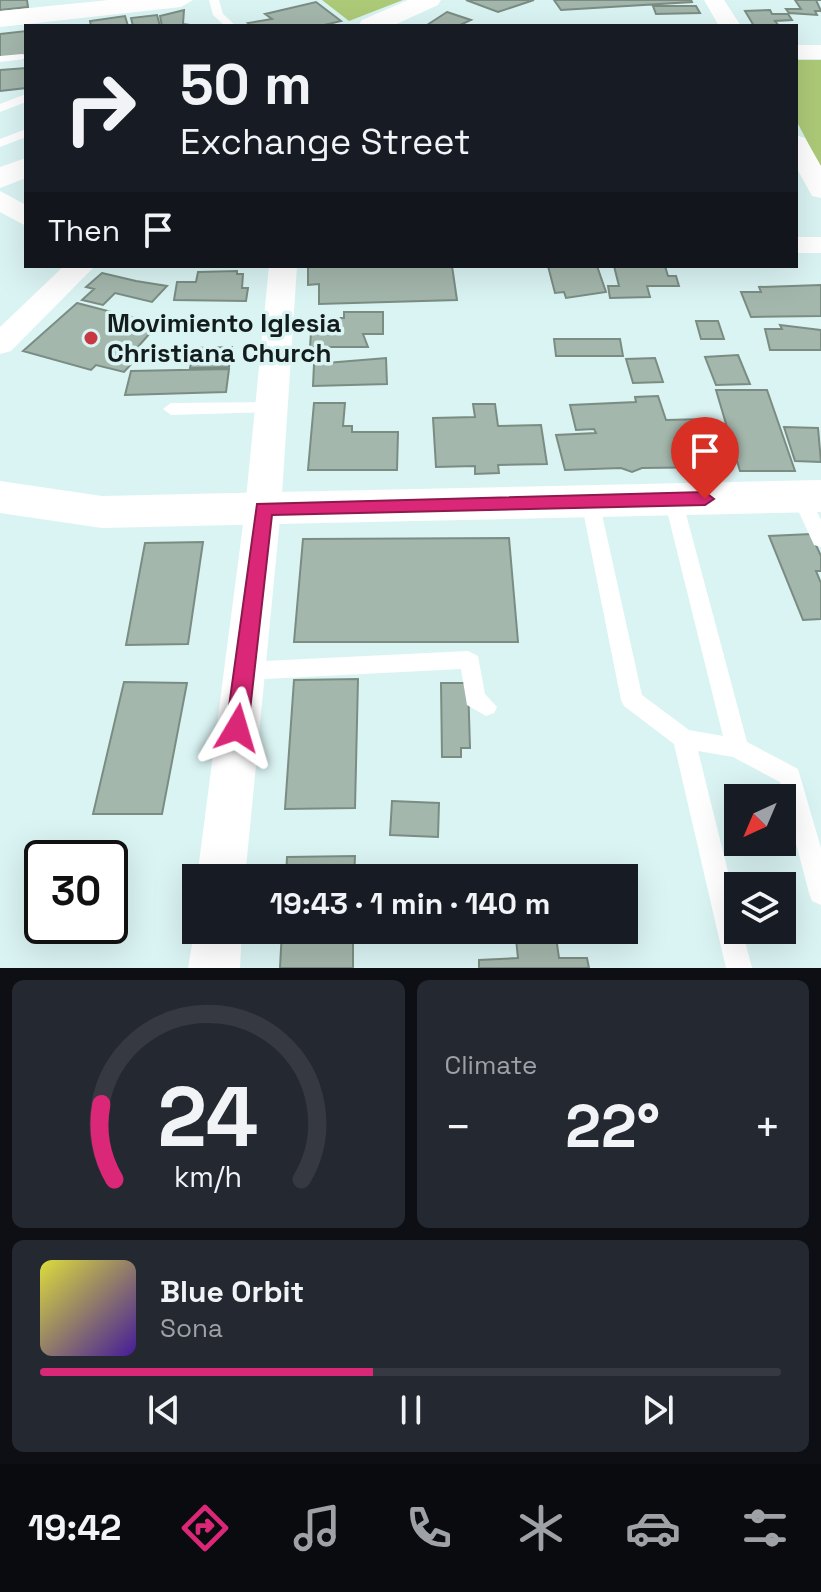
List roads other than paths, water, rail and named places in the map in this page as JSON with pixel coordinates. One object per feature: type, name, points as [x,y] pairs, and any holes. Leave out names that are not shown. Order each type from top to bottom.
[{"type":"street","points":[[0,19],[77,18],[181,0]]},
{"type":"street","points":[[375,24],[429,0]]},
{"type":"street","points":[[714,0],[729,24]]},
{"type":"street","points":[[798,52],[821,52]]},
{"type":"street","points":[[798,147],[821,190]]},
{"type":"street","points":[[0,178],[24,168]]},
{"type":"street","points":[[0,199],[24,217]]},
{"type":"street","points":[[798,245],[821,245]]},
{"type":"street","points":[[0,344],[79,268]]},
{"type":"street","points":[[223,864],[263,509],[283,268]]},
{"type":"street","points":[[0,497],[102,512],[811,496]]},
{"type":"street","points":[[214,968],[216,944]]},
{"type":"lane","points":[[214,0],[218,15],[229,24]]},
{"type":"lane","points":[[0,59],[22,57]]},
{"type":"lane","points":[[0,108],[24,99]]},
{"type":"lane","points":[[0,143],[24,134]]},
{"type":"lane","points":[[171,409],[272,408]]},
{"type":"lane","points":[[811,496],[821,540]]},
{"type":"lane","points":[[673,499],[737,748]]},
{"type":"lane","points":[[590,501],[632,700],[684,739],[737,748],[790,776],[821,893]]},
{"type":"lane","points":[[244,671],[468,660],[471,662],[475,699],[486,707]]},
{"type":"lane","points":[[684,739],[739,968]]},
{"type":"place","name":"Movimiento Iglesia Christiana Church","points":[[91,338]]}]
